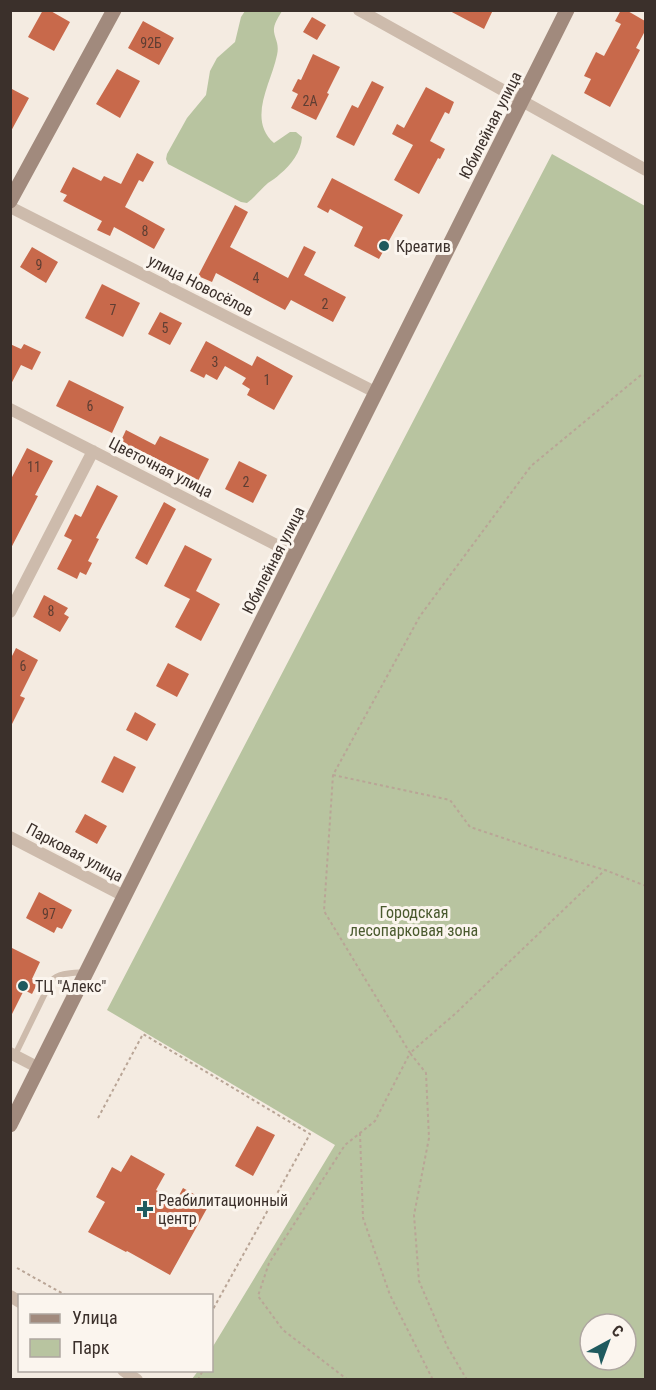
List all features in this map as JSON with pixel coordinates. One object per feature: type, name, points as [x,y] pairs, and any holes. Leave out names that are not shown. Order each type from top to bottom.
[{"type":"street","points":[[10,201],[114,10]]},
{"type":"street","points":[[359,10],[645,170]]},
{"type":"street","name":"Юбилейная улица","points":[[10,1125],[567,10]]},
{"type":"street","name":"улица Новосёлов","points":[[10,207],[376,393]]},
{"type":"street","name":"Цветочная улица","points":[[10,409],[296,555]]},
{"type":"street","points":[[10,612],[93,451]]},
{"type":"street","name":"Парковая улица","points":[[10,837],[124,896]]},
{"type":"street","points":[[13,1054],[39,1068]]},
{"type":"lane","points":[[13,1054],[54,977],[87,972]]},
{"type":"path","points":[[467,1380],[447,1346],[419,1281],[414,1215],[429,1138],[426,1073],[410,1053],[324,911],[333,775],[420,615],[531,466],[641,375],[645,376]]},
{"type":"path","points":[[333,775],[450,800],[470,826],[605,870],[645,886]]},
{"type":"path","points":[[348,1380],[283,1330],[258,1296],[269,1263],[345,1145],[375,1121],[410,1053],[456,1013],[605,870]]},
{"type":"path","points":[[98,1118],[143,1034],[310,1134],[213,1309]]},
{"type":"path","points":[[360,1133],[363,1218],[390,1295],[433,1380]]},
{"type":"path","points":[[17,1268],[63,1294]]},
{"type":"green space","points":[[245,11],[282,11],[274,28],[278,50],[263,101],[262,123],[266,134],[274,143],[290,132],[296,132],[302,137],[298,153],[292,162],[247,203],[168,164],[166,159],[187,118],[206,95],[210,71],[217,58],[235,42],[241,17]]},
{"type":"green space","name":"Городская лесопарковая зона","points":[[552,154],[645,206],[645,1379],[192,1379],[197,1372],[213,1372],[213,1346],[335,1145],[107,1010]]},
{"type":"building","points":[[43,10],[49,10],[70,22],[54,51],[28,37]]},
{"type":"building","points":[[448,10],[493,10],[484,29]]},
{"type":"building","points":[[621,10],[626,10],[645,21],[645,31],[636,48],[640,50],[610,107],[584,93],[591,79],[584,76],[596,52],[604,56],[621,24],[615,21]]},
{"type":"building","points":[[312,17],[326,25],[317,40],[303,32]]},
{"type":"building","points":[[143,21],[174,38],[159,65],[128,48]]},
{"type":"building","points":[[313,54],[340,67],[316,120],[291,108],[298,94],[292,91],[298,79],[301,80]]},
{"type":"building","points":[[117,69],[140,81],[120,118],[96,104]]},
{"type":"building","points":[[372,81],[384,87],[354,146],[336,137],[352,105],[358,108]]},
{"type":"building","points":[[426,87],[454,102],[449,114],[445,112],[430,141],[445,149],[419,194],[394,180],[413,145],[392,134],[397,124],[404,128]]},
{"type":"building","points":[[10,88],[29,98],[10,133]]},
{"type":"building","points":[[137,153],[154,162],[143,182],[139,180],[125,207],[165,229],[154,249],[114,227],[110,236],[97,230],[102,221],[63,201],[67,195],[60,192],[73,167],[101,181],[104,176],[121,184]]},
{"type":"building","points":[[332,178],[403,215],[379,259],[354,246],[363,227],[330,209],[328,213],[317,207]]},
{"type":"building","points":[[235,205],[248,212],[230,247],[288,278],[304,246],[316,252],[304,275],[346,297],[333,322],[291,300],[285,310],[216,273],[212,282],[198,276]]},
{"type":"building","points":[[32,247],[58,262],[46,283],[20,267]]},
{"type":"building","points":[[102,284],[140,303],[123,337],[85,318]]},
{"type":"building","points":[[160,312],[182,323],[170,345],[148,334]]},
{"type":"building","points":[[206,341],[252,366],[257,356],[293,376],[274,410],[247,395],[250,389],[242,384],[246,378],[225,366],[217,380],[206,374],[204,378],[190,371]]},
{"type":"building","points":[[10,344],[21,349],[24,344],[41,352],[32,370],[21,365],[10,386]]},
{"type":"building","points":[[69,380],[124,407],[112,433],[56,406]]},
{"type":"building","points":[[126,430],[155,445],[160,436],[209,459],[198,481],[139,450],[137,454],[119,445]]},
{"type":"building","points":[[27,448],[53,461],[10,550],[10,481]]},
{"type":"building","points":[[239,461],[267,475],[253,503],[225,489]]},
{"type":"building","points":[[97,485],[118,496],[96,538],[99,539],[88,561],[92,563],[86,575],[80,572],[77,579],[57,569],[72,540],[64,536],[75,514],[81,517]]},
{"type":"building","points":[[164,502],[176,509],[147,565],[135,558]]},
{"type":"building","points":[[185,545],[212,559],[196,591],[220,604],[201,641],[175,627],[190,599],[164,586]]},
{"type":"building","points":[[44,595],[68,608],[64,614],[69,617],[60,632],[33,617]]},
{"type":"building","points":[[16,648],[38,660],[20,696],[25,698],[10,728],[10,660]]},
{"type":"building","points":[[168,663],[189,674],[177,697],[156,686]]},
{"type":"building","points":[[135,712],[156,724],[147,741],[126,730]]},
{"type":"building","points":[[114,756],[136,767],[123,793],[101,782]]},
{"type":"building","points":[[85,814],[107,826],[97,844],[75,832]]},
{"type":"building","points":[[39,892],[72,910],[62,929],[57,927],[54,933],[26,918]]},
{"type":"building","name":"ТЦ \"Алекс\"","points":[[10,947],[40,962],[32,979],[38,982],[32,994],[24,990],[10,1018]]},
{"type":"building","points":[[257,1126],[275,1135],[253,1176],[235,1166]]},
{"type":"building","name":"Реабилитационный центр","points":[[131,1155],[165,1174],[156,1190],[176,1201],[183,1188],[210,1203],[170,1275],[88,1232],[105,1202],[96,1197],[112,1167],[121,1172]]},
{"type":"place","name":"Креатив","points":[[384,246]]},
{"type":"place","name":"ТЦ \"Алекс\"","points":[[23,986]]},
{"type":"place","name":"Реабилитационный центр","points":[[145,1209]]}]
